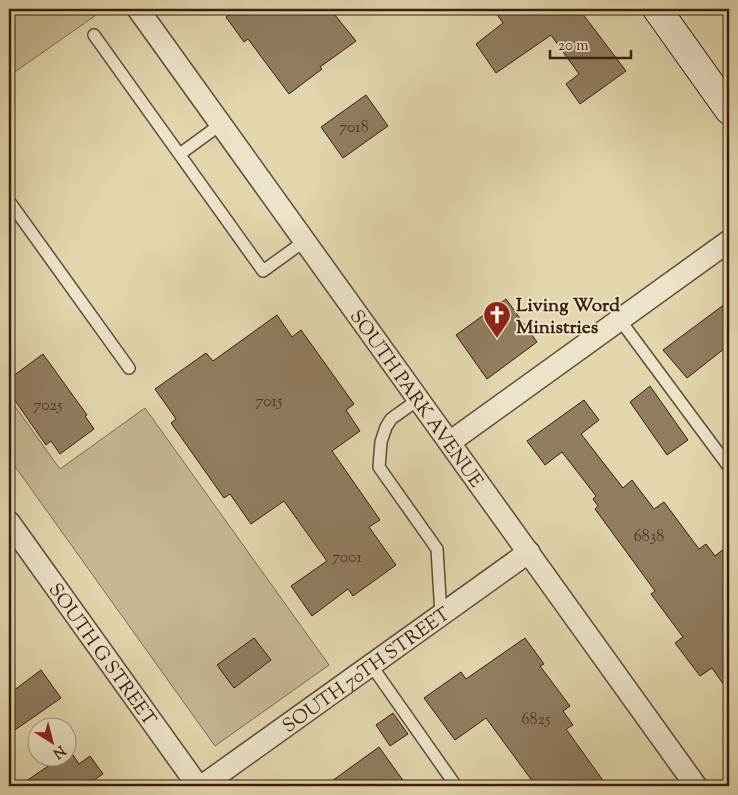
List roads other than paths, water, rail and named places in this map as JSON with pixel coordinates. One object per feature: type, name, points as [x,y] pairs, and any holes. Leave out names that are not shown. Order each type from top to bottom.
[{"type":"main road","points":[[657,9],[729,110]]},
{"type":"street","name":"SOUTH PARK AVENUE","points":[[138,9],[306,240],[696,786]]},
{"type":"street","points":[[450,442],[729,241]]},
{"type":"street","name":"SOUTH G STREET","points":[[9,522],[198,786]]},
{"type":"street","name":"SOUTH 70TH STREET","points":[[202,786],[529,552]]},
{"type":"lane","points":[[94,35],[263,271],[306,240]]},
{"type":"lane","points":[[180,154],[221,124]]},
{"type":"lane","points":[[9,201],[129,368]]},
{"type":"lane","points":[[620,320],[729,467]]},
{"type":"lane","points":[[419,399],[392,419],[386,427],[381,442],[379,466],[437,549],[442,614]]},
{"type":"lane","points":[[371,665],[456,786]]},
{"type":"place","name":"Living Word Ministries","points":[[497,339]]}]
